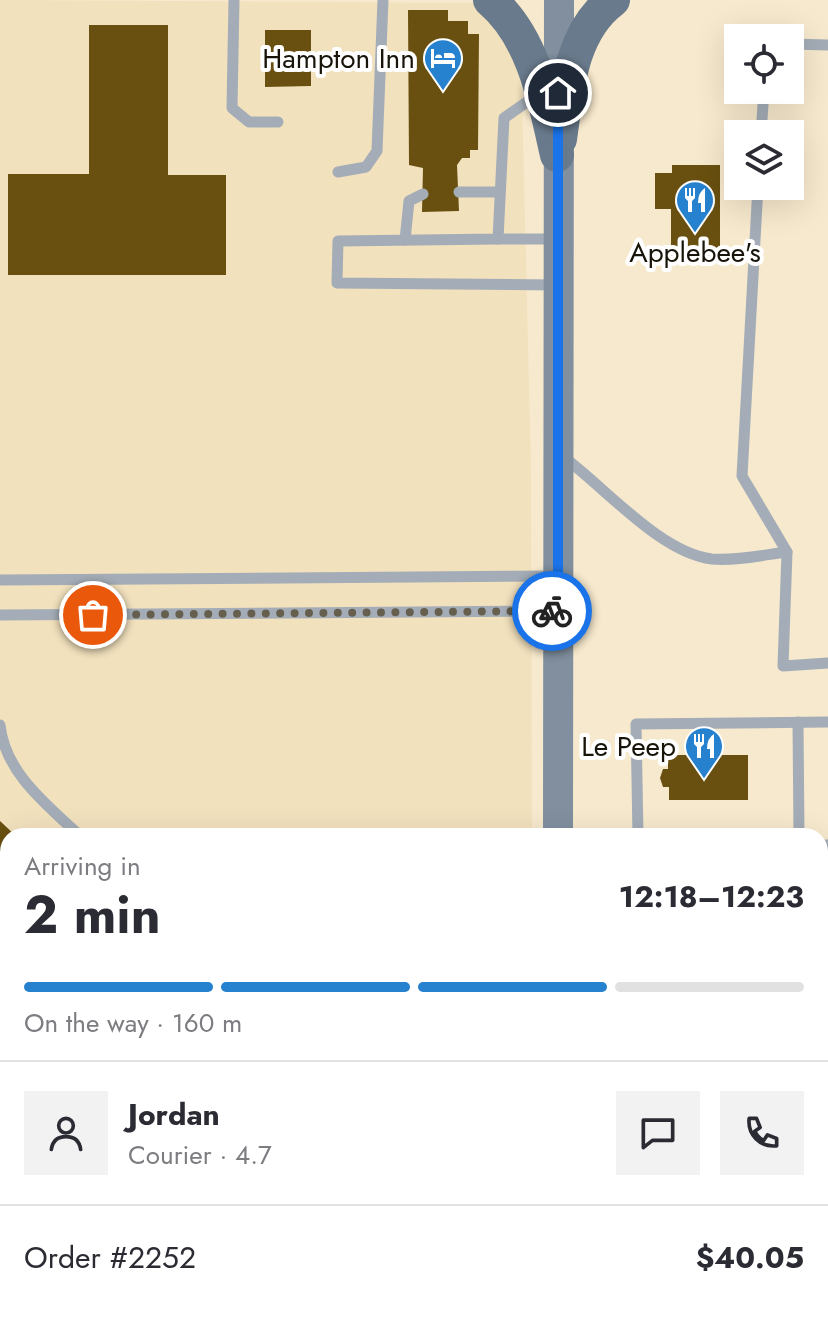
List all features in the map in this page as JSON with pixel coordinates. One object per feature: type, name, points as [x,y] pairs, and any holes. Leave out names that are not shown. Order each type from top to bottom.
[{"type":"main road","points":[[490,0],[524,44],[542,91],[557,155]]},
{"type":"main road","points":[[558,828],[559,0]]},
{"type":"main road","points":[[557,155],[570,72],[585,32],[613,0]]},
{"type":"lane","points":[[234,0],[232,108],[249,122],[278,122]]},
{"type":"lane","points":[[338,172],[366,167],[377,151],[383,0]]},
{"type":"lane","points":[[804,44],[828,45]]},
{"type":"lane","points":[[498,239],[504,118],[542,91]]},
{"type":"lane","points":[[459,192],[500,192]]},
{"type":"lane","points":[[405,240],[409,201],[423,194]]},
{"type":"lane","points":[[757,200],[742,476],[787,552],[783,666],[828,663]]},
{"type":"lane","points":[[557,239],[338,241],[337,283],[558,285]]},
{"type":"lane","points":[[558,452],[636,515],[662,541],[688,553],[715,559],[787,552]]},
{"type":"lane","points":[[0,580],[558,576]]},
{"type":"lane","points":[[0,615],[558,611]]},
{"type":"lane","points":[[798,722],[799,828]]},
{"type":"lane","points":[[638,828],[636,724],[828,722]]},
{"type":"lane","points":[[0,725],[12,763],[28,786],[72,828]]},
{"type":"shaded area","points":[[0,0],[478,3],[516,60],[522,95],[531,471],[532,828],[0,828]]},
{"type":"building","name":"Hampton Inn","points":[[408,10],[448,10],[448,21],[468,21],[468,34],[479,34],[478,150],[470,150],[470,158],[462,158],[457,165],[459,211],[422,212],[423,168],[409,165]]},
{"type":"building","points":[[89,25],[168,25],[168,175],[226,175],[226,275],[8,275],[8,174],[89,174]]},
{"type":"building","points":[[265,30],[311,30],[311,86],[265,87]]},
{"type":"building","name":"Applebee's","points":[[672,165],[720,165],[720,258],[671,258],[671,209],[655,209],[655,173],[672,173]]},
{"type":"building","name":"Le Peep","points":[[668,755],[748,755],[748,800],[669,800],[669,787],[663,787],[660,778],[663,769],[668,769]]},
{"type":"way so far","points":[[93,615],[552,611]]},
{"type":"place","name":"Hampton Inn","points":[[443,92]]},
{"type":"place","name":"Applebee's","points":[[695,234]]},
{"type":"place","name":"Le Peep","points":[[704,780]]},
{"type":"route","points":[[552,611],[558,611],[558,93]]}]
